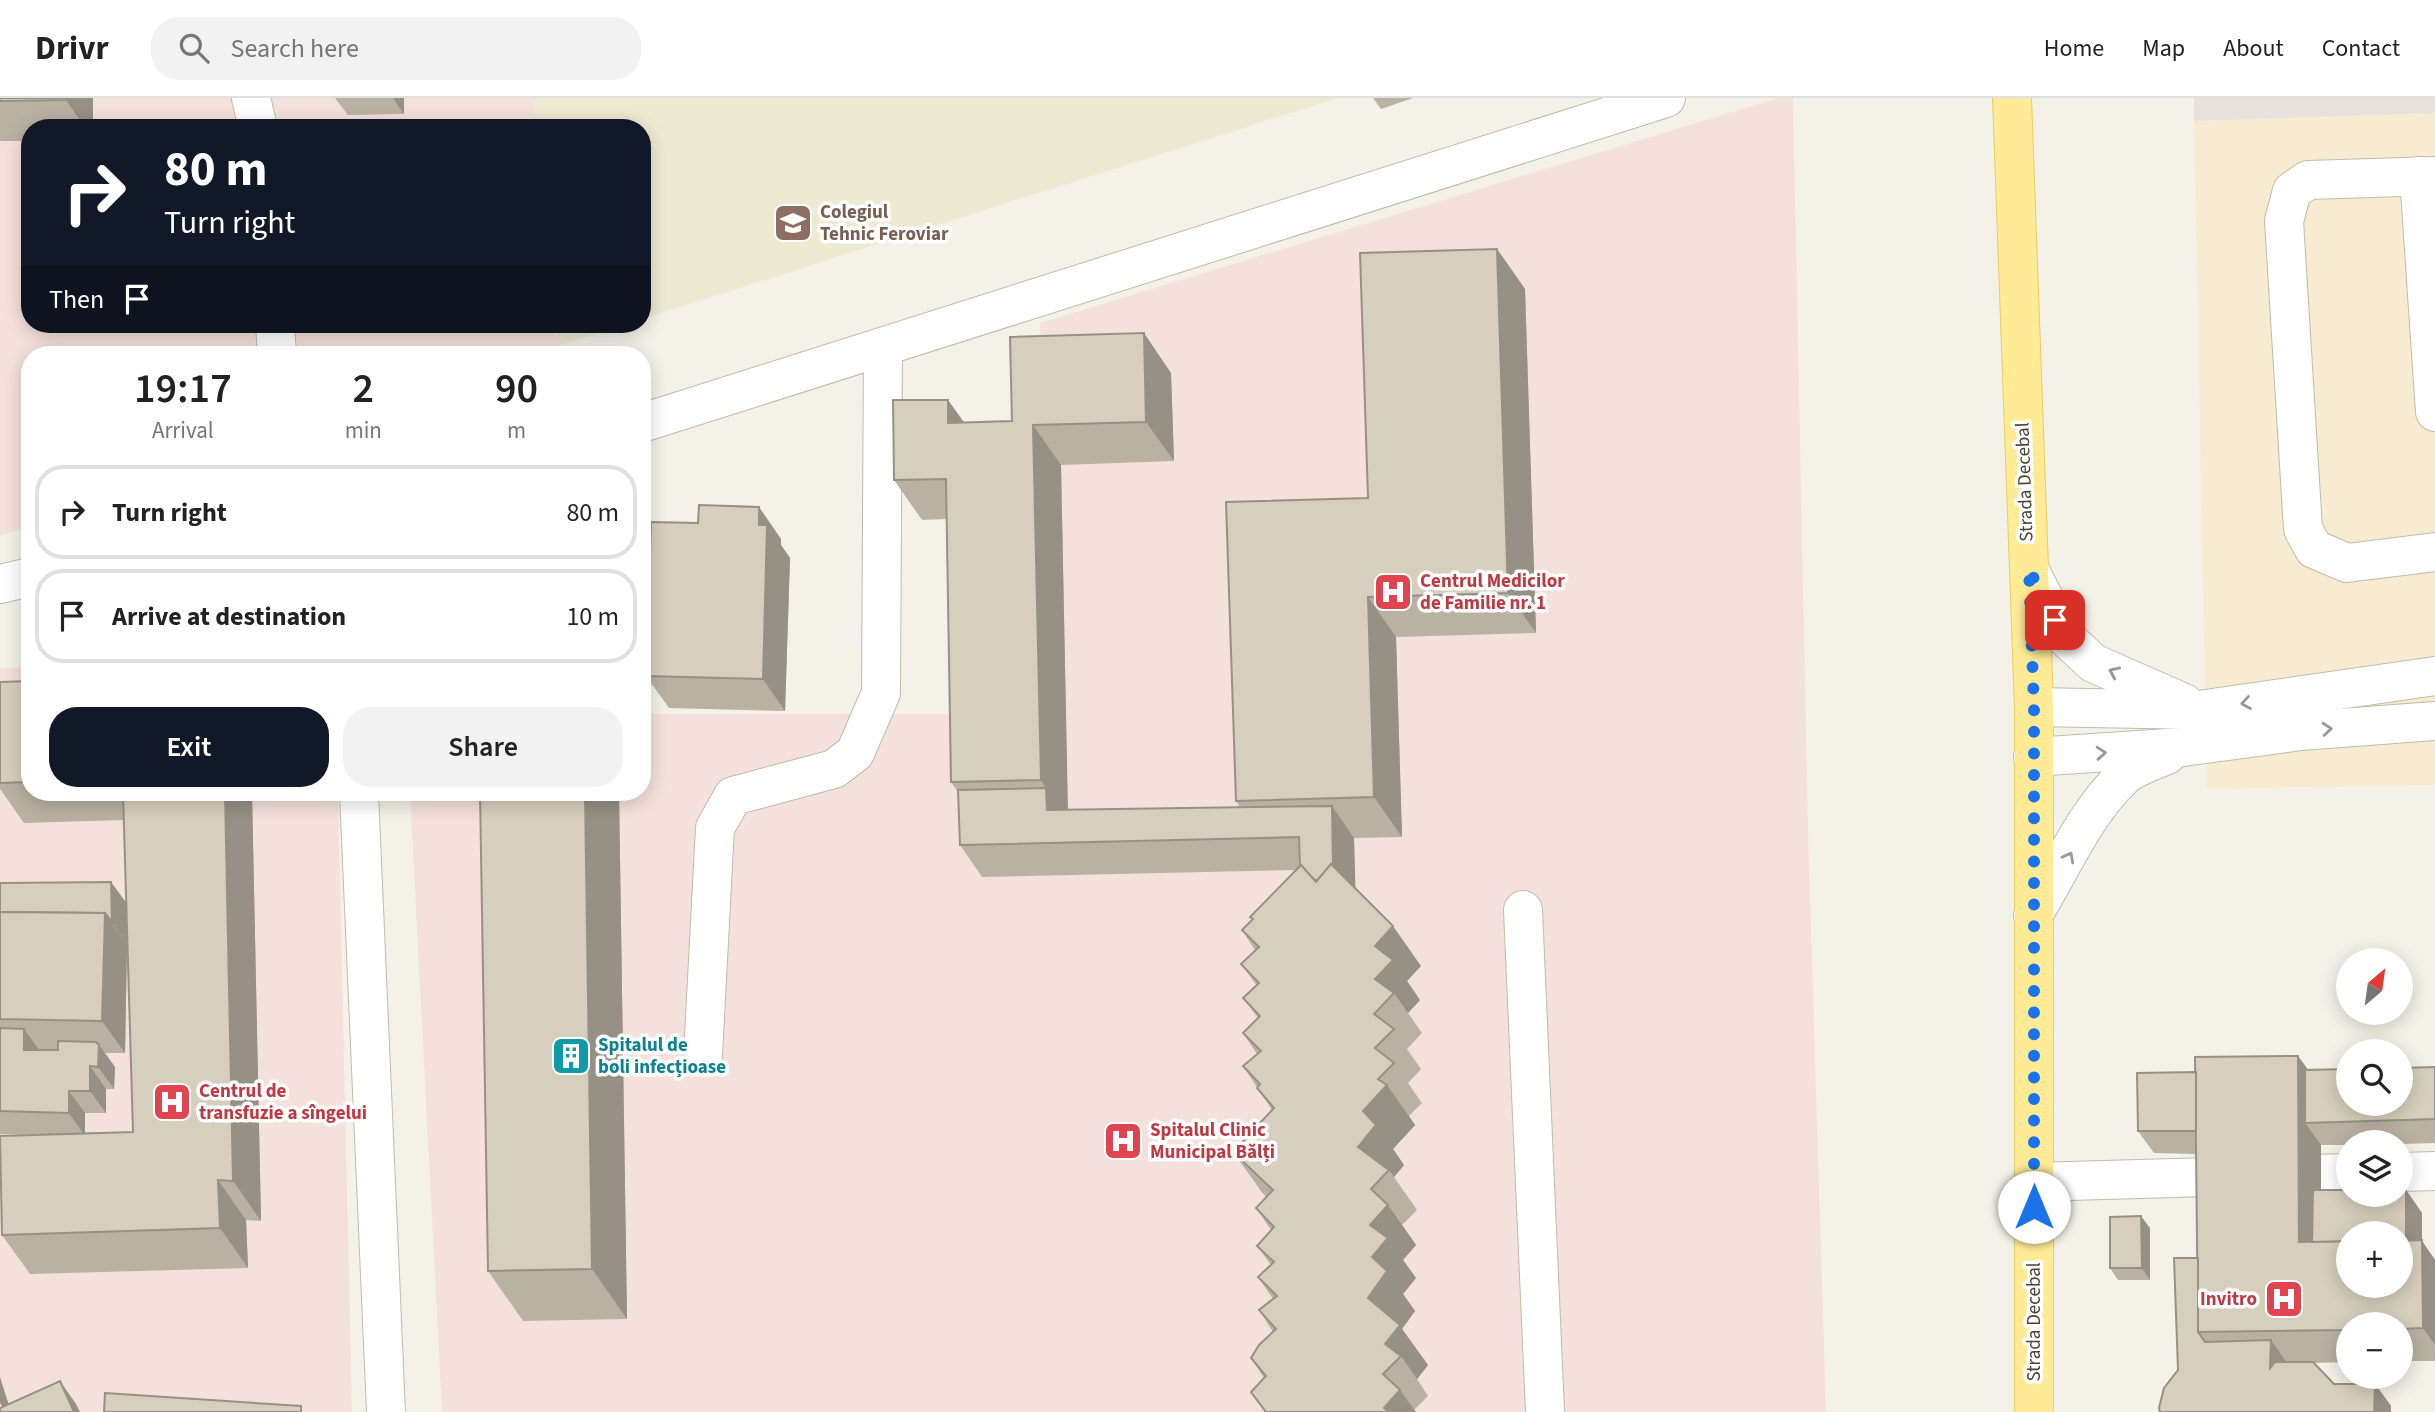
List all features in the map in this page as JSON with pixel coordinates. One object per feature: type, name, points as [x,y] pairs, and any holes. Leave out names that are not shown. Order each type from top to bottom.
[{"type":"main road","name":"Strada Decebal","points":[[2012,98],[2034,707],[2034,1412]]},
{"type":"street","points":[[251,98],[256,119]]},
{"type":"street","points":[[651,420],[1666,98]]},
{"type":"street","points":[[2435,412],[2427,176],[2308,180],[2292,191],[2284,221],[2303,529],[2314,549],[2347,563],[2435,552]]},
{"type":"street","points":[[703,1055],[715,828],[733,796],[834,769],[855,753],[881,693],[883,347]]},
{"type":"street","points":[[2029,569],[2063,635],[2093,663],[2199,710]]},
{"type":"street","points":[[0,584],[21,579]]},
{"type":"street","points":[[2034,707],[2199,710],[2435,676]]},
{"type":"street","points":[[2033,757],[2183,747],[2301,731],[2435,721]]},
{"type":"street","points":[[2033,915],[2092,813],[2125,775],[2183,747]]},
{"type":"street","points":[[359,801],[386,1412]]},
{"type":"street","points":[[1523,910],[1545,1412]]},
{"type":"street","points":[[2413,1172],[2435,1171]]},
{"type":"street","points":[[2034,1182],[2336,1173]]},
{"type":"shaded area","points":[[0,98],[533,98],[535,119],[21,119],[21,333],[555,333],[557,346],[21,346],[21,529],[0,536]]},
{"type":"shaded area","name":"Colegiul Tehnic Feroviar","points":[[533,98],[1338,98],[651,316],[651,119],[535,119]]},
{"type":"shaded area","name":"Spitalul Clinic Municipal Bălți","points":[[1778,98],[1793,98],[1808,830],[1826,1412],[442,1412],[410,801],[651,801],[651,714],[984,714],[1046,468],[1040,323]]},
{"type":"shaded area","points":[[2194,98],[2435,98],[2435,113],[2194,121]]},
{"type":"shaded area","points":[[2435,113],[2435,785],[2207,789],[2194,121]]},
{"type":"shaded area","points":[[556,333],[599,333],[557,346]]},
{"type":"shaded area","name":"Centrul de transfuzie a sîngelui","points":[[21,667],[21,801],[338,801],[352,1412],[0,1412],[0,668]]},
{"type":"building","points":[[0,98],[66,98],[66,100],[0,101]]},
{"type":"building","points":[[1497,249],[1508,593],[1368,597],[1374,797],[1236,801],[1226,502],[1368,498],[1360,253]]},
{"type":"building","points":[[1144,333],[1146,422],[1033,425],[1041,780],[951,782],[946,479],[894,480],[893,400],[948,400],[948,423],[1012,421],[1010,337]]},
{"type":"building","points":[[699,505],[759,507],[759,525],[767,525],[763,679],[651,676],[651,522],[698,523]]},
{"type":"building","points":[[21,681],[21,782],[0,783],[0,682]]},
{"type":"building","points":[[1046,788],[1047,810],[1332,806],[1333,866],[1331,864],[1318,880],[1314,880],[1300,866],[1299,837],[960,845],[958,790]]},
{"type":"building","points":[[123,801],[225,801],[233,1181],[218,1180],[220,1228],[2,1235],[0,1136],[133,1132]]},
{"type":"building","points":[[480,801],[585,801],[592,1269],[488,1271]]},
{"type":"building","points":[[1331,864],[1393,926],[1375,946],[1393,960],[1375,979],[1394,993],[1374,1014],[1394,1029],[1375,1048],[1394,1063],[1378,1079],[1387,1085],[1363,1111],[1376,1125],[1358,1147],[1389,1170],[1371,1189],[1388,1205],[1370,1225],[1388,1238],[1372,1257],[1387,1271],[1368,1298],[1400,1325],[1385,1344],[1401,1356],[1383,1374],[1400,1390],[1384,1408],[1389,1412],[1266,1412],[1251,1392],[1266,1376],[1251,1358],[1259,1345],[1276,1329],[1259,1310],[1277,1296],[1258,1277],[1274,1262],[1257,1246],[1274,1227],[1256,1208],[1273,1190],[1233,1152],[1274,1108],[1257,1088],[1260,1084],[1243,1066],[1261,1051],[1243,1033],[1260,1016],[1243,998],[1259,983],[1241,964],[1259,947],[1242,930],[1253,919],[1250,917],[1301,865],[1316,882]]},
{"type":"building","points":[[111,882],[112,922],[105,913],[0,912],[0,883]]},
{"type":"building","points":[[0,912],[105,913],[102,1021],[0,1019]]},
{"type":"building","points":[[0,1028],[24,1029],[24,1050],[58,1050],[58,1041],[96,1042],[99,1045],[98,1067],[90,1066],[90,1091],[69,1091],[69,1113],[0,1111]]},
{"type":"building","points":[[2298,1056],[2299,1242],[2336,1241],[2336,1298],[2413,1298],[2413,1240],[2422,1240],[2423,1328],[2413,1328],[2413,1312],[2336,1312],[2336,1330],[2198,1332],[2195,1057]]},
{"type":"building","points":[[2435,1067],[2435,1119],[2305,1123],[2305,1070],[2336,1069],[2336,1116],[2413,1116],[2413,1068]]},
{"type":"building","points":[[2196,1072],[2196,1131],[2138,1131],[2137,1073]]},
{"type":"building","points":[[2313,1190],[2336,1190],[2336,1207],[2406,1207],[2406,1221],[2336,1221],[2336,1241],[2312,1242]]},
{"type":"building","points":[[2141,1216],[2142,1268],[2110,1268],[2110,1217]]},
{"type":"building","points":[[2174,1258],[2198,1258],[2198,1332],[2205,1342],[2271,1340],[2270,1368],[2275,1362],[2313,1362],[2336,1384],[2336,1389],[2375,1389],[2374,1412],[2160,1412],[2164,1388],[2178,1370]]},
{"type":"building","points":[[60,1381],[74,1412],[0,1412],[0,1408]]},
{"type":"building","points":[[105,1393],[301,1406],[301,1412],[104,1412]]},
{"type":"place","name":"Colegiul Tehnic Feroviar","points":[[793,223]]},
{"type":"place","name":"Centrul Medicilor de Familie nr. 1","points":[[1393,592]]},
{"type":"place","name":"Spitalul de boli infecțioase","points":[[571,1056]]},
{"type":"place","name":"Centrul de transfuzie a sîngelui","points":[[172,1102]]},
{"type":"place","name":"Spitalul Clinic Municipal Bălți","points":[[1123,1141]]},
{"type":"place","name":"Invitro","points":[[2284,1299]]},
{"type":"route","points":[[2034,1207],[2034,707],[2029,569],[2055,620]]}]
